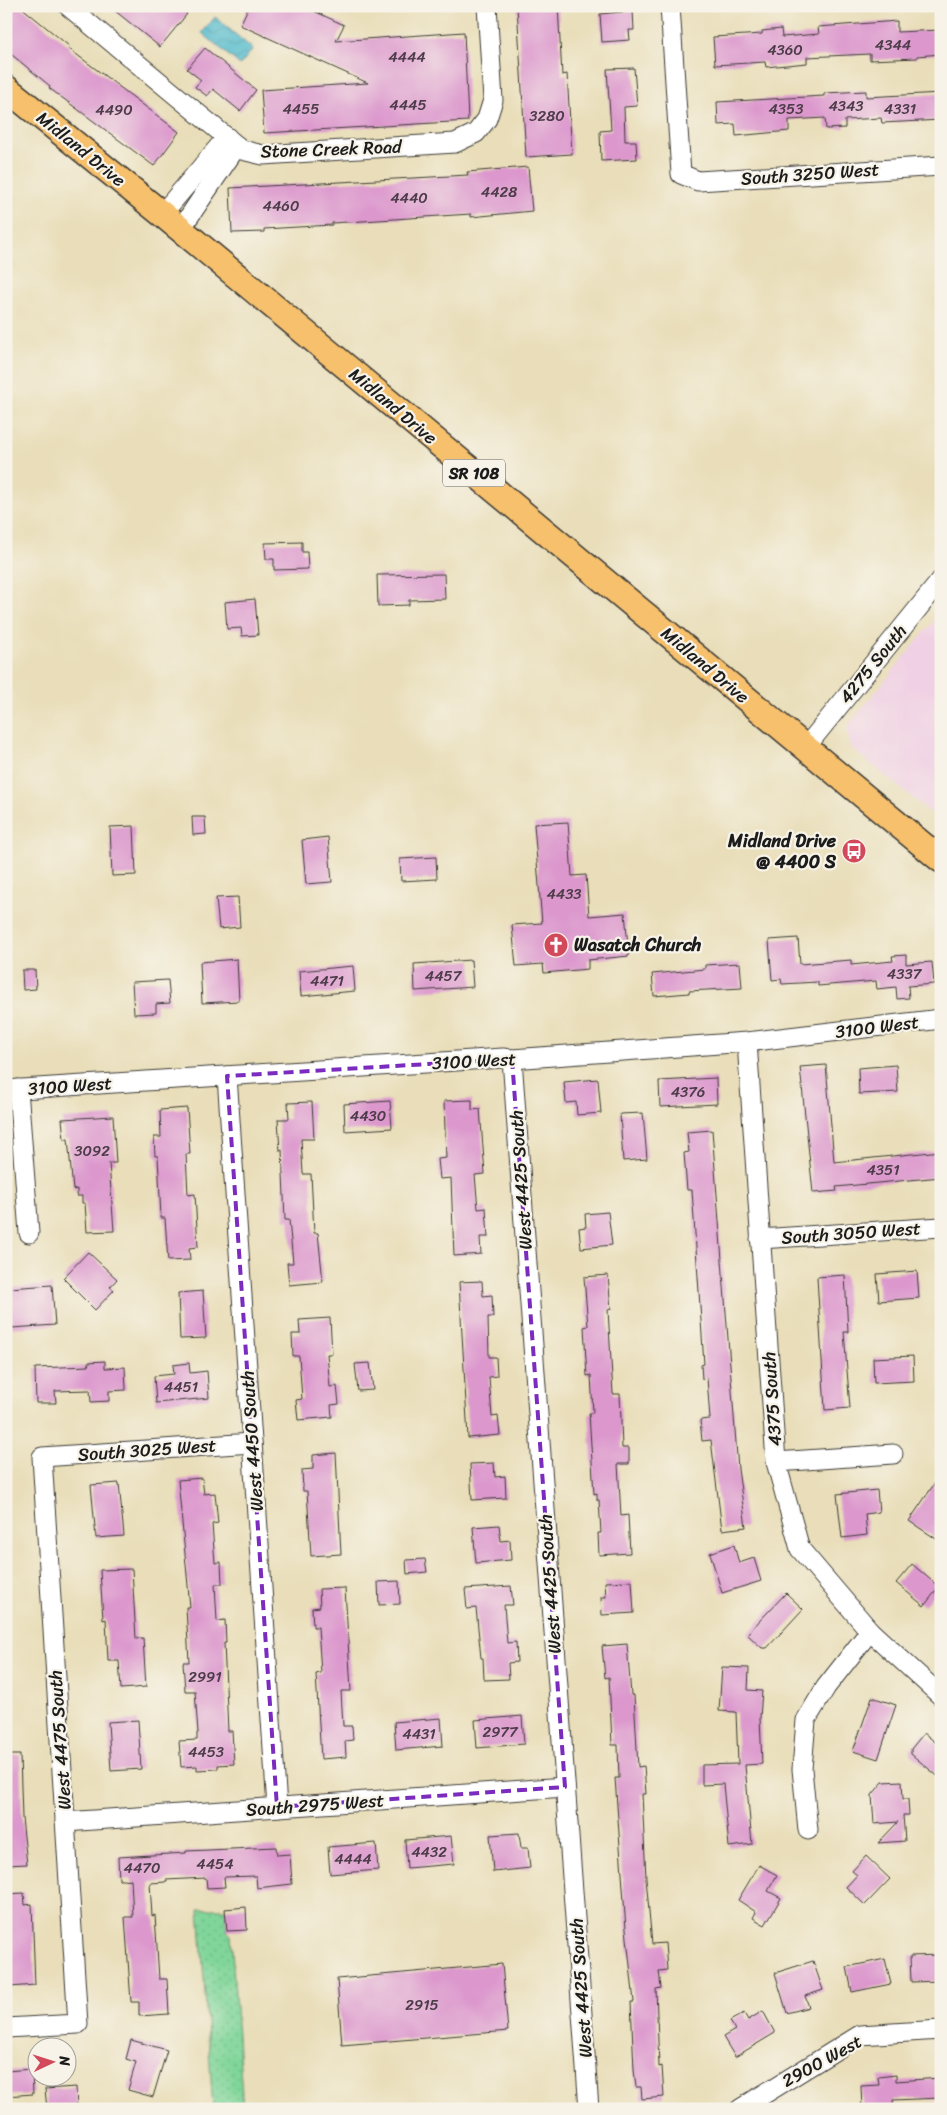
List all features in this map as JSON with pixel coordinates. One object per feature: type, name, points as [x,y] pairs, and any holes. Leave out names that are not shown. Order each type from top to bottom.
[{"type":"main road","name":"Midland Drive","points":[[6,88],[172,222],[941,860]]},
{"type":"street","name":"Stone Creek Road","points":[[68,6],[242,150],[263,155],[455,143],[476,133],[487,119],[493,100],[488,6]]},
{"type":"street","name":"South 3250 West","points":[[670,6],[681,174],[698,181],[941,166]]},
{"type":"street","points":[[172,222],[232,142]]},
{"type":"street","name":"4275 South","points":[[806,748],[941,580]]},
{"type":"street","name":"3100 West","points":[[12,1090],[503,1058],[512,1059],[747,1042],[941,1019]]},
{"type":"street","name":"4375 South","points":[[747,1042],[776,1462],[800,1549],[870,1631],[941,1696]]},
{"type":"street","name":"West 4425 South","points":[[512,1059],[588,2109]]},
{"type":"street","name":"West 4450 South","points":[[227,1076],[277,1807]]},
{"type":"street","points":[[12,1090],[29,1233]]},
{"type":"street","name":"South 3050 West","points":[[760,1239],[941,1227]]},
{"type":"street","name":"South 3025 West","points":[[42,1457],[252,1443]]},
{"type":"street","points":[[776,1462],[893,1454]]},
{"type":"street","name":"West 4475 South","points":[[6,2028],[78,2024],[42,1457]]},
{"type":"street","points":[[808,1830],[802,1769],[806,1720],[826,1687],[870,1631]]},
{"type":"street","name":"South 2975 West","points":[[65,1822],[565,1787]]},
{"type":"street","name":"2900 West","points":[[740,2109],[860,2035],[941,2030]]},
{"type":"highlighted area","points":[[512,1059],[565,1787],[277,1807],[227,1076]]},
{"type":"shaded area","points":[[941,612],[941,821],[851,748],[847,727]]},
{"type":"green space","points":[[199,1909],[225,1909],[227,1931],[231,1935],[243,2109],[213,2109]]},
{"type":"water","points":[[215,17],[253,49],[240,65],[202,33]]},
{"type":"building","points":[[6,6],[20,6],[69,46],[68,48],[179,132],[154,166],[49,88],[50,86],[6,50]]},
{"type":"building","points":[[109,6],[177,6],[187,14],[160,47]]},
{"type":"building","points":[[249,6],[303,6],[344,25],[336,41],[464,32],[468,121],[264,133],[261,90],[368,83],[240,25]]},
{"type":"building","points":[[517,6],[558,6],[562,75],[567,74],[572,154],[526,157]]},
{"type":"building","points":[[633,11],[634,30],[629,30],[630,40],[602,42],[600,14]]},
{"type":"building","points":[[897,21],[897,32],[941,30],[941,54],[917,56],[917,58],[870,60],[870,54],[807,57],[807,63],[766,67],[765,62],[715,65],[713,37],[762,34],[762,31],[781,29],[782,37],[819,34],[818,27]]},
{"type":"building","points":[[205,48],[256,90],[240,111],[213,89],[207,96],[195,87],[201,80],[187,69]]},
{"type":"building","points":[[634,68],[637,106],[624,107],[625,141],[636,141],[637,159],[601,161],[600,131],[611,130],[607,69]]},
{"type":"building","points":[[866,91],[866,97],[941,93],[941,120],[882,123],[881,118],[845,120],[845,128],[826,129],[825,118],[789,120],[789,131],[736,136],[735,124],[718,125],[717,102],[824,96],[824,93]]},
{"type":"building","points":[[528,167],[532,211],[471,217],[471,214],[332,223],[332,225],[264,229],[264,232],[232,233],[230,188],[468,175],[467,172]]},
{"type":"building","points":[[302,542],[302,552],[307,552],[308,569],[274,570],[274,559],[266,559],[265,543]]},
{"type":"building","points":[[444,574],[445,599],[409,600],[409,605],[378,606],[377,575]]},
{"type":"building","points":[[255,599],[258,635],[242,636],[241,628],[227,629],[225,602]]},
{"type":"building","points":[[192,817],[205,817],[206,834],[193,835]]},
{"type":"building","points":[[568,822],[572,876],[586,875],[589,916],[625,913],[629,956],[588,960],[588,969],[544,973],[543,964],[516,966],[512,925],[542,923],[534,824]]},
{"type":"building","points":[[134,826],[136,875],[112,876],[110,827]]},
{"type":"building","points":[[328,837],[332,882],[306,884],[302,840]]},
{"type":"building","points":[[436,857],[437,879],[401,881],[400,859]]},
{"type":"building","points":[[238,897],[240,927],[219,929],[216,898]]},
{"type":"building","points":[[798,938],[800,964],[851,960],[851,965],[893,961],[892,956],[906,955],[906,964],[932,962],[934,984],[908,986],[909,998],[897,999],[896,987],[877,989],[876,981],[818,986],[818,982],[782,984],[781,979],[772,980],[769,940]]},
{"type":"building","points":[[237,959],[239,1001],[202,1003],[200,962]]},
{"type":"building","points":[[471,960],[473,987],[415,991],[414,964]]},
{"type":"building","points":[[740,963],[742,988],[689,991],[689,993],[654,996],[652,974],[705,969],[705,965]]},
{"type":"building","points":[[353,966],[355,991],[301,996],[299,971]]},
{"type":"building","points":[[22,970],[35,970],[36,989],[23,990]]},
{"type":"building","points":[[168,980],[170,1003],[156,1004],[156,1013],[134,1014],[132,982]]},
{"type":"building","points":[[826,1065],[834,1162],[941,1151],[941,1177],[836,1187],[837,1191],[813,1193],[800,1067]]},
{"type":"building","points":[[896,1065],[898,1092],[859,1094],[858,1068]]},
{"type":"building","points":[[716,1078],[717,1104],[660,1107],[659,1081]]},
{"type":"building","points":[[598,1079],[601,1113],[577,1115],[576,1102],[566,1103],[564,1082]]},
{"type":"building","points":[[472,1100],[472,1110],[480,1109],[485,1174],[475,1175],[478,1209],[486,1208],[488,1237],[480,1237],[481,1254],[454,1256],[451,1178],[440,1179],[438,1159],[446,1158],[444,1101]]},
{"type":"building","points":[[390,1101],[392,1128],[345,1131],[344,1104]]},
{"type":"building","points":[[312,1102],[314,1139],[301,1139],[303,1174],[311,1174],[314,1233],[318,1233],[323,1282],[289,1285],[287,1263],[293,1263],[289,1220],[285,1220],[282,1150],[280,1151],[278,1119],[289,1119],[288,1103]]},
{"type":"building","points":[[187,1108],[190,1154],[186,1154],[188,1195],[195,1194],[198,1247],[189,1248],[190,1260],[168,1261],[165,1218],[161,1218],[158,1156],[155,1156],[154,1137],[161,1137],[160,1110]]},
{"type":"building","points":[[643,1113],[647,1159],[623,1161],[620,1114]]},
{"type":"building","points":[[113,1116],[116,1163],[109,1163],[114,1231],[87,1232],[85,1203],[82,1203],[82,1196],[77,1196],[77,1189],[73,1190],[68,1139],[64,1139],[62,1119]]},
{"type":"building","points":[[712,1130],[738,1469],[746,1527],[722,1530],[711,1440],[702,1441],[700,1420],[710,1419],[707,1378],[702,1379],[701,1365],[704,1364],[692,1190],[687,1190],[684,1153],[689,1152],[687,1132]]},
{"type":"building","points":[[608,1212],[612,1245],[581,1248],[579,1228],[586,1227],[585,1214]]},
{"type":"building","points":[[88,1252],[117,1279],[110,1287],[114,1290],[95,1310],[63,1278]]},
{"type":"building","points":[[917,1271],[919,1298],[879,1301],[877,1274]]},
{"type":"building","points":[[608,1275],[611,1309],[608,1310],[613,1394],[620,1394],[622,1448],[629,1448],[629,1464],[618,1464],[621,1516],[628,1515],[630,1553],[599,1555],[598,1533],[601,1533],[599,1500],[597,1500],[597,1493],[594,1494],[589,1413],[593,1413],[591,1375],[587,1376],[584,1327],[588,1326],[584,1277]]},
{"type":"building","points":[[845,1275],[848,1332],[844,1332],[850,1408],[825,1410],[817,1277]]},
{"type":"building","points":[[482,1281],[483,1296],[492,1295],[493,1317],[488,1317],[489,1357],[496,1357],[497,1376],[489,1377],[492,1417],[498,1416],[500,1435],[468,1438],[459,1282]]},
{"type":"building","points":[[52,1285],[55,1325],[12,1328],[9,1288]]},
{"type":"building","points":[[203,1291],[206,1338],[180,1339],[178,1293]]},
{"type":"building","points":[[330,1318],[332,1354],[327,1354],[330,1387],[337,1386],[339,1404],[331,1405],[332,1417],[298,1420],[296,1400],[302,1399],[299,1356],[293,1356],[292,1334],[300,1334],[299,1320]]},
{"type":"building","points":[[913,1356],[914,1381],[874,1383],[873,1358]]},
{"type":"building","points":[[105,1361],[105,1368],[125,1367],[126,1390],[109,1391],[109,1401],[91,1402],[90,1390],[55,1391],[56,1403],[36,1403],[35,1368],[89,1366],[88,1362]]},
{"type":"building","points":[[189,1363],[190,1373],[207,1371],[209,1398],[156,1403],[154,1376],[174,1374],[173,1365]]},
{"type":"building","points":[[370,1363],[373,1390],[358,1391],[355,1364]]},
{"type":"building","points":[[336,1453],[341,1554],[311,1556],[307,1491],[303,1491],[302,1470],[313,1469],[313,1455]]},
{"type":"building","points":[[494,1463],[495,1477],[505,1476],[506,1498],[472,1500],[470,1464]]},
{"type":"building","points":[[941,1474],[941,1542],[909,1521]]},
{"type":"building","points":[[202,1478],[204,1494],[215,1493],[218,1523],[212,1524],[215,1563],[221,1562],[222,1584],[215,1584],[217,1621],[225,1620],[226,1643],[224,1643],[228,1731],[232,1731],[234,1764],[218,1765],[218,1769],[197,1770],[197,1766],[181,1767],[179,1741],[197,1740],[198,1733],[195,1691],[185,1691],[183,1662],[189,1662],[186,1607],[190,1607],[178,1480]]},
{"type":"building","points":[[119,1483],[124,1536],[96,1538],[91,1485]]},
{"type":"building","points":[[877,1490],[879,1512],[865,1514],[867,1535],[842,1538],[837,1494]]},
{"type":"building","points":[[499,1525],[501,1541],[510,1540],[511,1560],[476,1563],[473,1527]]},
{"type":"building","points":[[734,1545],[739,1563],[754,1558],[761,1581],[722,1593],[710,1553]]},
{"type":"building","points":[[425,1559],[427,1572],[407,1574],[406,1560]]},
{"type":"building","points":[[912,1564],[939,1587],[924,1606],[896,1583]]},
{"type":"building","points":[[132,1569],[136,1639],[143,1638],[146,1687],[121,1689],[119,1661],[108,1661],[106,1619],[103,1620],[100,1570]]},
{"type":"building","points":[[399,1581],[400,1604],[379,1605],[378,1582]]},
{"type":"building","points":[[632,1581],[634,1613],[602,1615],[601,1597],[606,1597],[605,1582]]},
{"type":"building","points":[[511,1586],[513,1605],[504,1605],[507,1643],[516,1642],[517,1662],[508,1663],[509,1679],[484,1680],[476,1608],[467,1609],[465,1589]]},
{"type":"building","points":[[345,1588],[351,1691],[341,1691],[343,1726],[352,1726],[353,1740],[345,1741],[346,1757],[321,1759],[316,1674],[321,1673],[318,1627],[313,1627],[312,1608],[320,1607],[319,1589]]},
{"type":"building","points":[[786,1593],[803,1609],[767,1648],[762,1648],[747,1634]]},
{"type":"building","points":[[627,1644],[631,1695],[634,1695],[638,1767],[644,1766],[646,1794],[642,1794],[646,1878],[652,1944],[665,1943],[667,1970],[659,1971],[661,1988],[656,1989],[659,2067],[662,2066],[664,2097],[642,2099],[641,2087],[636,2087],[634,2070],[631,2002],[634,2002],[626,1929],[615,1778],[619,1778],[618,1745],[612,1745],[609,1677],[605,1678],[602,1646]]},
{"type":"building","points":[[722,1667],[749,1668],[748,1690],[762,1691],[760,1718],[762,1764],[745,1765],[752,1844],[729,1847],[723,1784],[702,1785],[702,1765],[738,1764],[736,1712],[719,1711]]},
{"type":"building","points":[[872,1697],[896,1705],[878,1759],[853,1751]]},
{"type":"building","points":[[522,1716],[524,1744],[477,1748],[475,1720]]},
{"type":"building","points":[[441,1718],[443,1746],[396,1750],[394,1722]]},
{"type":"building","points":[[138,1720],[141,1769],[111,1771],[108,1722]]},
{"type":"building","points":[[924,1733],[941,1747],[941,1779],[911,1754],[911,1749]]},
{"type":"building","points":[[6,1755],[20,1755],[22,1818],[27,1864],[6,1865]]},
{"type":"building","points":[[902,1781],[903,1799],[908,1799],[909,1815],[903,1815],[905,1841],[878,1843],[898,1822],[874,1824],[872,1795],[883,1782]]},
{"type":"building","points":[[519,1833],[521,1848],[528,1848],[530,1868],[493,1872],[490,1835]]},
{"type":"building","points":[[451,1836],[454,1864],[407,1868],[405,1840]]},
{"type":"building","points":[[376,1843],[378,1870],[330,1874],[328,1847]]},
{"type":"building","points":[[276,1847],[277,1855],[290,1854],[292,1884],[257,1888],[256,1876],[224,1877],[225,1887],[207,1888],[206,1878],[166,1880],[166,1882],[150,1883],[152,1916],[155,1915],[159,1979],[167,1979],[169,2014],[139,2016],[139,2002],[131,2002],[125,1917],[133,1917],[131,1879],[119,1880],[118,1857],[186,1853],[186,1851]]},
{"type":"building","points":[[866,1856],[890,1879],[865,1905],[846,1887],[857,1875],[852,1871]]},
{"type":"building","points":[[759,1865],[777,1875],[768,1891],[781,1898],[765,1925],[753,1918],[756,1912],[738,1900]]},
{"type":"building","points":[[24,1893],[25,1905],[32,1904],[35,1985],[10,1987],[9,1974],[6,1974],[6,1957],[10,1957],[8,1924],[6,1924],[6,1894]]},
{"type":"building","points":[[246,1907],[247,1930],[227,1931],[225,1909]]},
{"type":"building","points":[[941,1955],[941,1981],[911,1982],[910,1956]]},
{"type":"building","points":[[885,1959],[891,1984],[852,1992],[847,1967]]},
{"type":"building","points":[[813,1961],[823,1990],[805,1996],[809,2007],[787,2013],[775,1973]]},
{"type":"building","points":[[502,1964],[508,2031],[342,2045],[337,1979]]},
{"type":"building","points":[[763,2011],[775,2033],[735,2057],[723,2037],[735,2030],[730,2021],[744,2013],[748,2020]]},
{"type":"building","points":[[131,2040],[167,2050],[153,2097],[128,2090],[136,2062],[126,2059]]},
{"type":"building","points":[[28,2069],[28,2088],[33,2088],[33,2094],[6,2096],[6,2071]]},
{"type":"building","points":[[896,2075],[896,2081],[941,2078],[941,2098],[893,2100],[894,2109],[862,2109],[861,2086],[879,2085],[878,2077]]},
{"type":"building","points":[[76,2088],[77,2109],[47,2109],[45,2089]]},
{"type":"place","name":"Midland Drive @ 4400 S","points":[[854,851]]},
{"type":"place","name":"Wasatch Church","points":[[556,945]]}]
